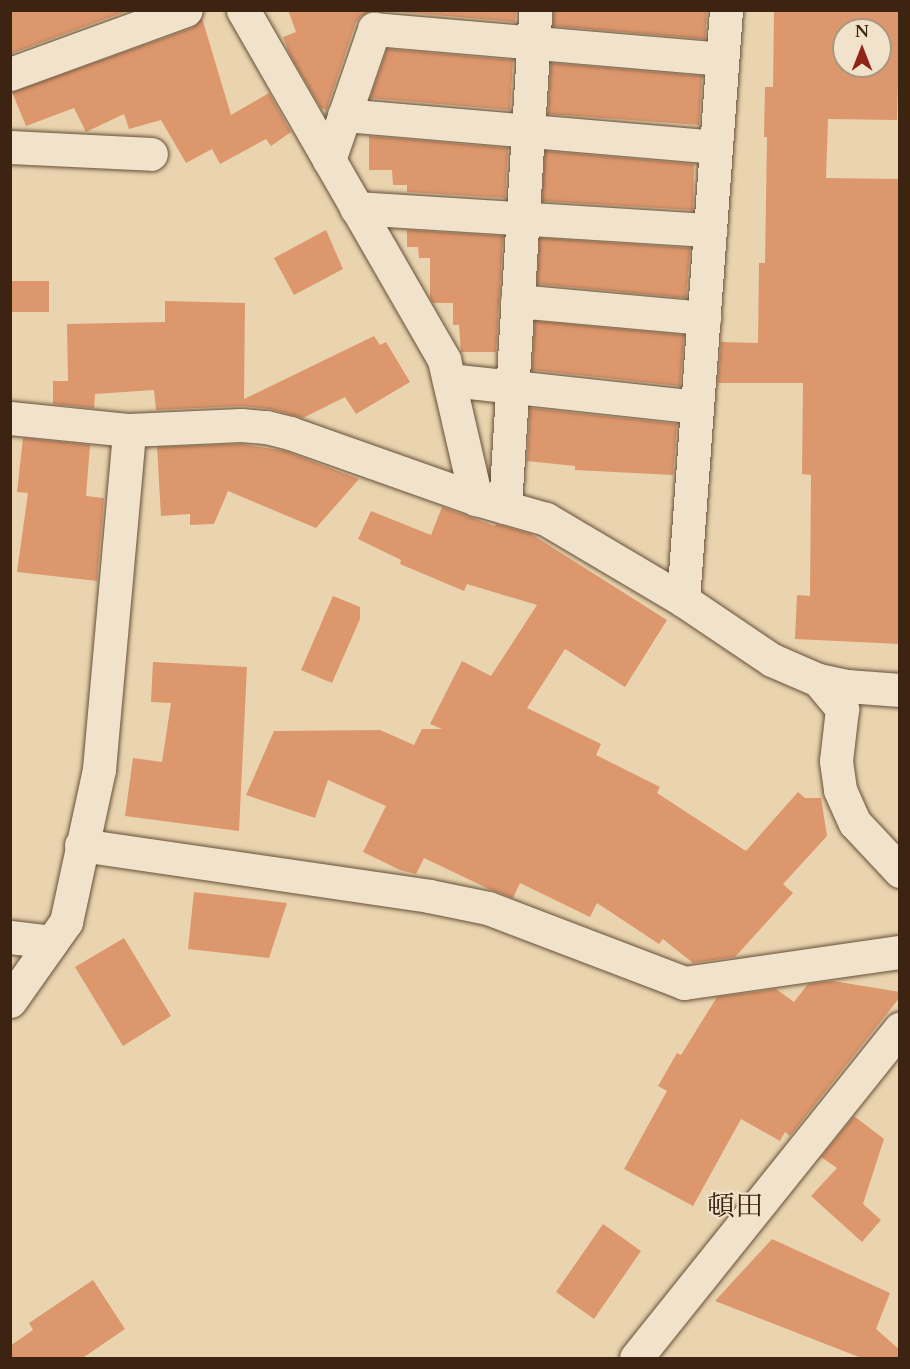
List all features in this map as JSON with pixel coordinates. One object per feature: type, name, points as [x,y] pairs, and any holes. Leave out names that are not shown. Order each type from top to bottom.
[{"type":"street","points":[[10,74],[186,10]]},
{"type":"street","points":[[243,10],[444,360],[490,503]]},
{"type":"street","points":[[683,600],[726,10]]},
{"type":"street","points":[[329,160],[374,29],[534,26],[722,59]]},
{"type":"street","points":[[490,503],[512,387],[534,26]]},
{"type":"street","points":[[344,115],[716,147]]},
{"type":"street","points":[[10,147],[151,154]]},
{"type":"street","points":[[356,207],[522,216],[710,231]]},
{"type":"street","points":[[517,301],[704,318]]},
{"type":"street","points":[[449,380],[697,407]]},
{"type":"street","points":[[10,417],[129,430],[266,427],[490,503],[546,519],[683,600],[772,660],[818,680],[847,686],[900,690]]},
{"type":"street","points":[[10,1001],[66,922],[99,769],[129,430]]},
{"type":"street","points":[[818,680],[842,709],[836,761],[840,790],[855,823],[900,871]]},
{"type":"street","points":[[81,845],[417,894],[488,908],[684,983],[900,952]]},
{"type":"street","points":[[10,937],[52,942]]},
{"type":"street","points":[[636,1359],[900,1029]]},
{"type":"building","points":[[10,10],[130,10],[10,54]]},
{"type":"building","points":[[288,10],[374,10],[361,16],[356,22],[326,111],[324,108],[322,110],[290,55],[283,37],[296,32]]},
{"type":"building","points":[[378,10],[516,10],[515,22]]},
{"type":"building","points":[[554,10],[707,10],[705,39],[553,26]]},
{"type":"building","points":[[774,10],[900,10],[897,120],[828,119],[826,178],[900,179],[900,644],[795,639],[797,595],[810,596],[811,475],[802,474],[803,383],[718,383],[721,342],[758,343],[759,263],[765,263],[767,137],[764,137],[765,87],[773,87]]},
{"type":"building","points":[[202,18],[231,115],[269,93],[291,132],[271,146],[266,139],[220,164],[212,149],[186,163],[161,120],[129,129],[124,114],[86,132],[74,108],[26,126],[12,92],[192,28]]},
{"type":"building","points":[[387,49],[513,60],[510,110],[370,98]]},
{"type":"building","points":[[551,63],[702,76],[699,125],[548,114]]},
{"type":"building","points":[[369,136],[508,148],[505,198],[407,192],[407,185],[393,185],[392,170],[369,170]]},
{"type":"building","points":[[545,151],[694,164],[693,210],[542,201]]},
{"type":"building","points":[[326,230],[343,269],[294,295],[274,258]]},
{"type":"building","points":[[407,230],[503,236],[496,352],[461,352],[459,325],[453,325],[453,303],[433,303],[430,298],[430,258],[419,258],[418,247],[407,247]]},
{"type":"building","points":[[540,238],[690,248],[686,298],[537,284]]},
{"type":"building","points":[[10,281],[49,281],[49,312],[10,312]]},
{"type":"building","points":[[165,301],[245,303],[244,399],[374,336],[380,345],[386,342],[410,382],[356,414],[345,397],[303,418],[270,409],[242,406],[156,410],[154,390],[95,394],[94,408],[53,404],[53,381],[68,381],[67,324],[165,322]]},
{"type":"building","points":[[535,321],[684,335],[680,386],[532,370]]},
{"type":"building","points":[[530,408],[677,424],[673,475],[575,470],[575,466],[527,461]]},
{"type":"building","points":[[23,438],[90,445],[86,496],[104,498],[97,581],[17,572],[28,493],[17,492]]},
{"type":"building","points":[[241,444],[285,451],[359,479],[316,528],[228,491],[214,524],[190,525],[190,514],[161,516],[157,447]]},
{"type":"building","points":[[442,507],[495,526],[496,524],[531,534],[667,620],[625,687],[565,649],[527,708],[601,744],[596,755],[660,787],[657,793],[746,851],[798,792],[805,798],[821,798],[827,836],[783,884],[793,893],[735,957],[693,963],[663,939],[659,944],[597,903],[590,917],[520,883],[513,898],[424,858],[416,874],[400,870],[363,852],[386,806],[328,780],[315,818],[246,795],[274,731],[380,730],[414,745],[422,729],[442,729],[430,724],[462,661],[491,676],[537,605],[467,584],[464,591],[400,564],[401,560],[358,539],[371,511],[431,535]]},
{"type":"building","points":[[333,596],[360,607],[360,619],[332,683],[301,670]]},
{"type":"building","points":[[153,662],[247,667],[239,831],[125,816],[133,758],[162,762],[171,703],[151,702]]},
{"type":"building","points":[[194,892],[287,903],[269,958],[188,949]]},
{"type":"building","points":[[124,938],[171,1016],[123,1046],[75,967]]},
{"type":"building","points":[[833,981],[900,992],[900,997],[790,1136],[785,1132],[780,1141],[741,1119],[693,1206],[624,1169],[667,1091],[658,1086],[677,1053],[681,1055],[717,997],[776,989],[794,1002],[808,984]]},
{"type":"building","points":[[854,1116],[884,1139],[863,1204],[881,1220],[862,1242],[811,1196],[837,1168],[821,1157]]},
{"type":"building","points":[[603,1224],[641,1251],[594,1319],[556,1292]]},
{"type":"building","points":[[772,1239],[890,1293],[876,1329],[900,1350],[900,1359],[864,1359],[715,1301]]},
{"type":"building","points":[[93,1280],[125,1329],[81,1359],[10,1359],[10,1346],[33,1330],[29,1323]]},
{"type":"district","name":"頓田","points":[[735,1206]]}]
